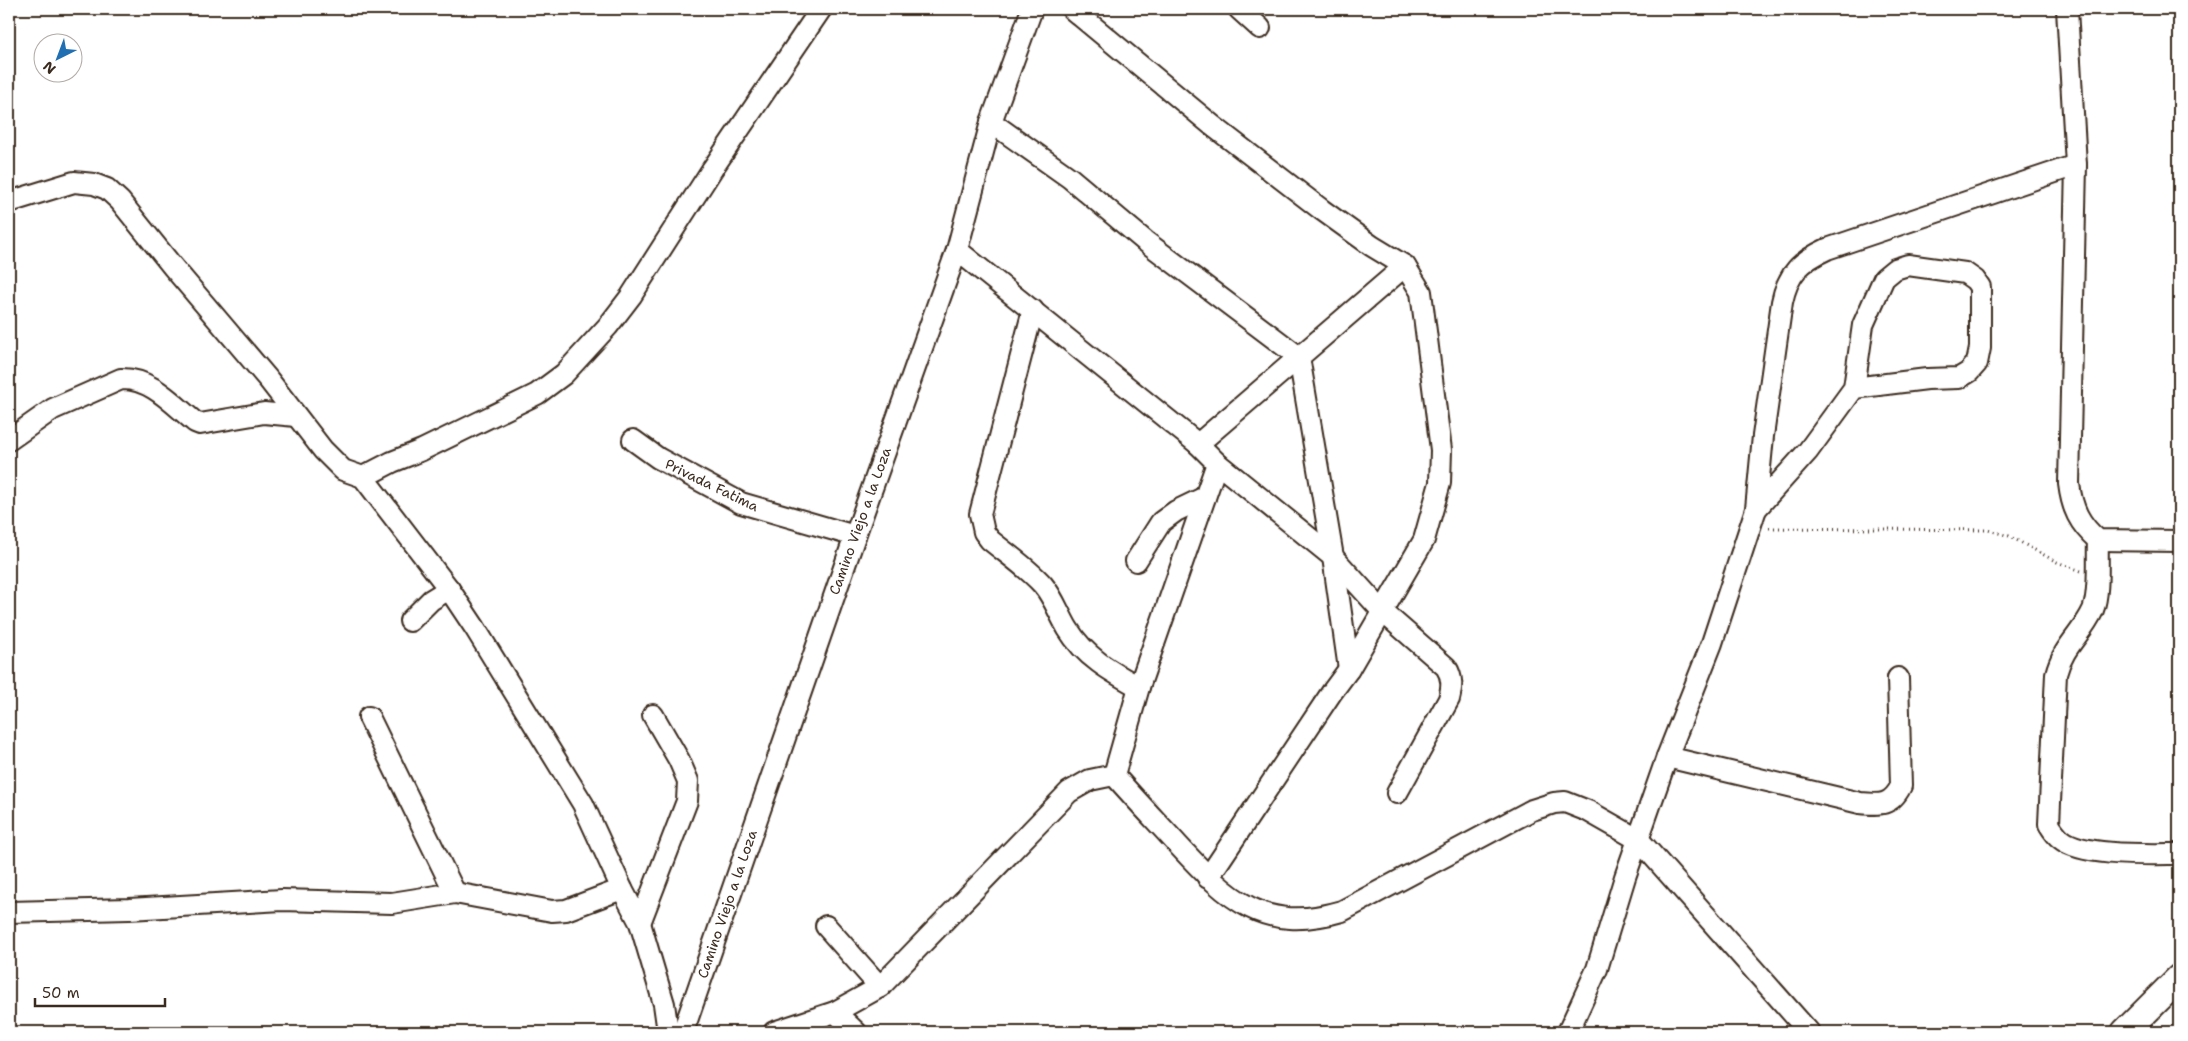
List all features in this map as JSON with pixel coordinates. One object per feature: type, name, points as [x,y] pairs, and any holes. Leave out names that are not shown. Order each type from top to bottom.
[{"type":"street","points":[[9,202],[74,182],[94,184],[107,190],[120,201],[337,465],[349,474],[363,477],[538,394],[564,374],[608,326],[630,296],[713,168],[821,9]]},
{"type":"street","name":"Camino Viejo a la Loza","points":[[683,1032],[854,536],[958,250],[991,122],[1032,9]]},
{"type":"street","points":[[1072,9],[1212,126],[1322,210],[1372,246],[1405,266],[1421,292],[1441,450],[1440,483],[1424,540],[1349,670],[1332,692],[1208,878]]},
{"type":"street","points":[[1239,9],[1260,28]]},
{"type":"street","points":[[2067,9],[2076,165],[2072,276],[2069,484],[2073,508],[2080,521],[2098,540],[2097,577],[2093,610],[2064,651],[2056,674],[2049,824],[2062,840],[2096,851],[2120,854],[2179,854]]},
{"type":"street","points":[[991,122],[1070,178],[1145,241],[1299,357],[1334,557],[1349,670]]},
{"type":"street","points":[[1568,1032],[1598,969],[1625,877],[1667,758],[1712,643],[1756,509],[1763,436],[1785,286],[1801,264],[1811,256],[1852,240],[2076,165]]},
{"type":"street","points":[[958,250],[1198,444],[1217,463],[1334,557],[1383,612],[1446,667],[1451,675],[1452,684],[1449,699],[1397,793]]},
{"type":"street","points":[[1756,509],[1808,451],[1854,388],[1863,325],[1884,278],[1895,269],[1908,265],[1965,273],[1975,280],[1980,287],[1980,348],[1977,363],[1969,372],[1959,378],[1926,378],[1854,388]]},
{"type":"street","points":[[1198,444],[1405,266]]},
{"type":"street","points":[[1033,310],[980,514],[984,532],[990,540],[1042,584],[1050,594],[1068,630],[1087,654],[1100,665],[1138,687]]},
{"type":"street","points":[[9,440],[53,409],[121,379],[130,379],[149,385],[200,424],[264,413],[296,416]]},
{"type":"street","name":"Privada Fatima","points":[[633,440],[658,458],[741,503],[854,536]]},
{"type":"street","points":[[1114,775],[1138,687],[1217,463]]},
{"type":"street","points":[[363,477],[449,589],[567,775],[583,804],[622,889],[640,923],[664,1004],[668,1032]]},
{"type":"street","points":[[1136,561],[1160,522],[1176,511],[1206,496]]},
{"type":"street","points":[[2098,540],[2179,540]]},
{"type":"street","points":[[410,621],[431,600],[449,589]]},
{"type":"street","points":[[1667,758],[1860,803],[1877,805],[1886,803],[1896,796],[1901,786],[1898,678]]},
{"type":"street","points":[[640,923],[687,801],[688,781],[680,760],[653,715]]},
{"type":"street","points":[[369,717],[455,893]]},
{"type":"street","points":[[1114,775],[1208,878],[1231,898],[1255,910],[1277,917],[1299,920],[1318,918],[1342,911],[1532,810],[1554,802],[1564,802],[1588,811],[1639,840],[1809,1032]]},
{"type":"street","points":[[774,1032],[835,1012],[880,987],[1069,792],[1090,780],[1114,775]]},
{"type":"street","points":[[9,912],[129,909],[282,900],[328,900],[392,904],[455,893],[552,911],[566,910],[622,889]]},
{"type":"street","points":[[826,926],[880,987]]},
{"type":"street","points":[[2125,1032],[2179,978]]},
{"type":"street","points":[[835,1012],[856,1032]]},
{"type":"path","points":[[1749,527],[1988,530],[2009,536],[2057,562],[2097,577]]}]
